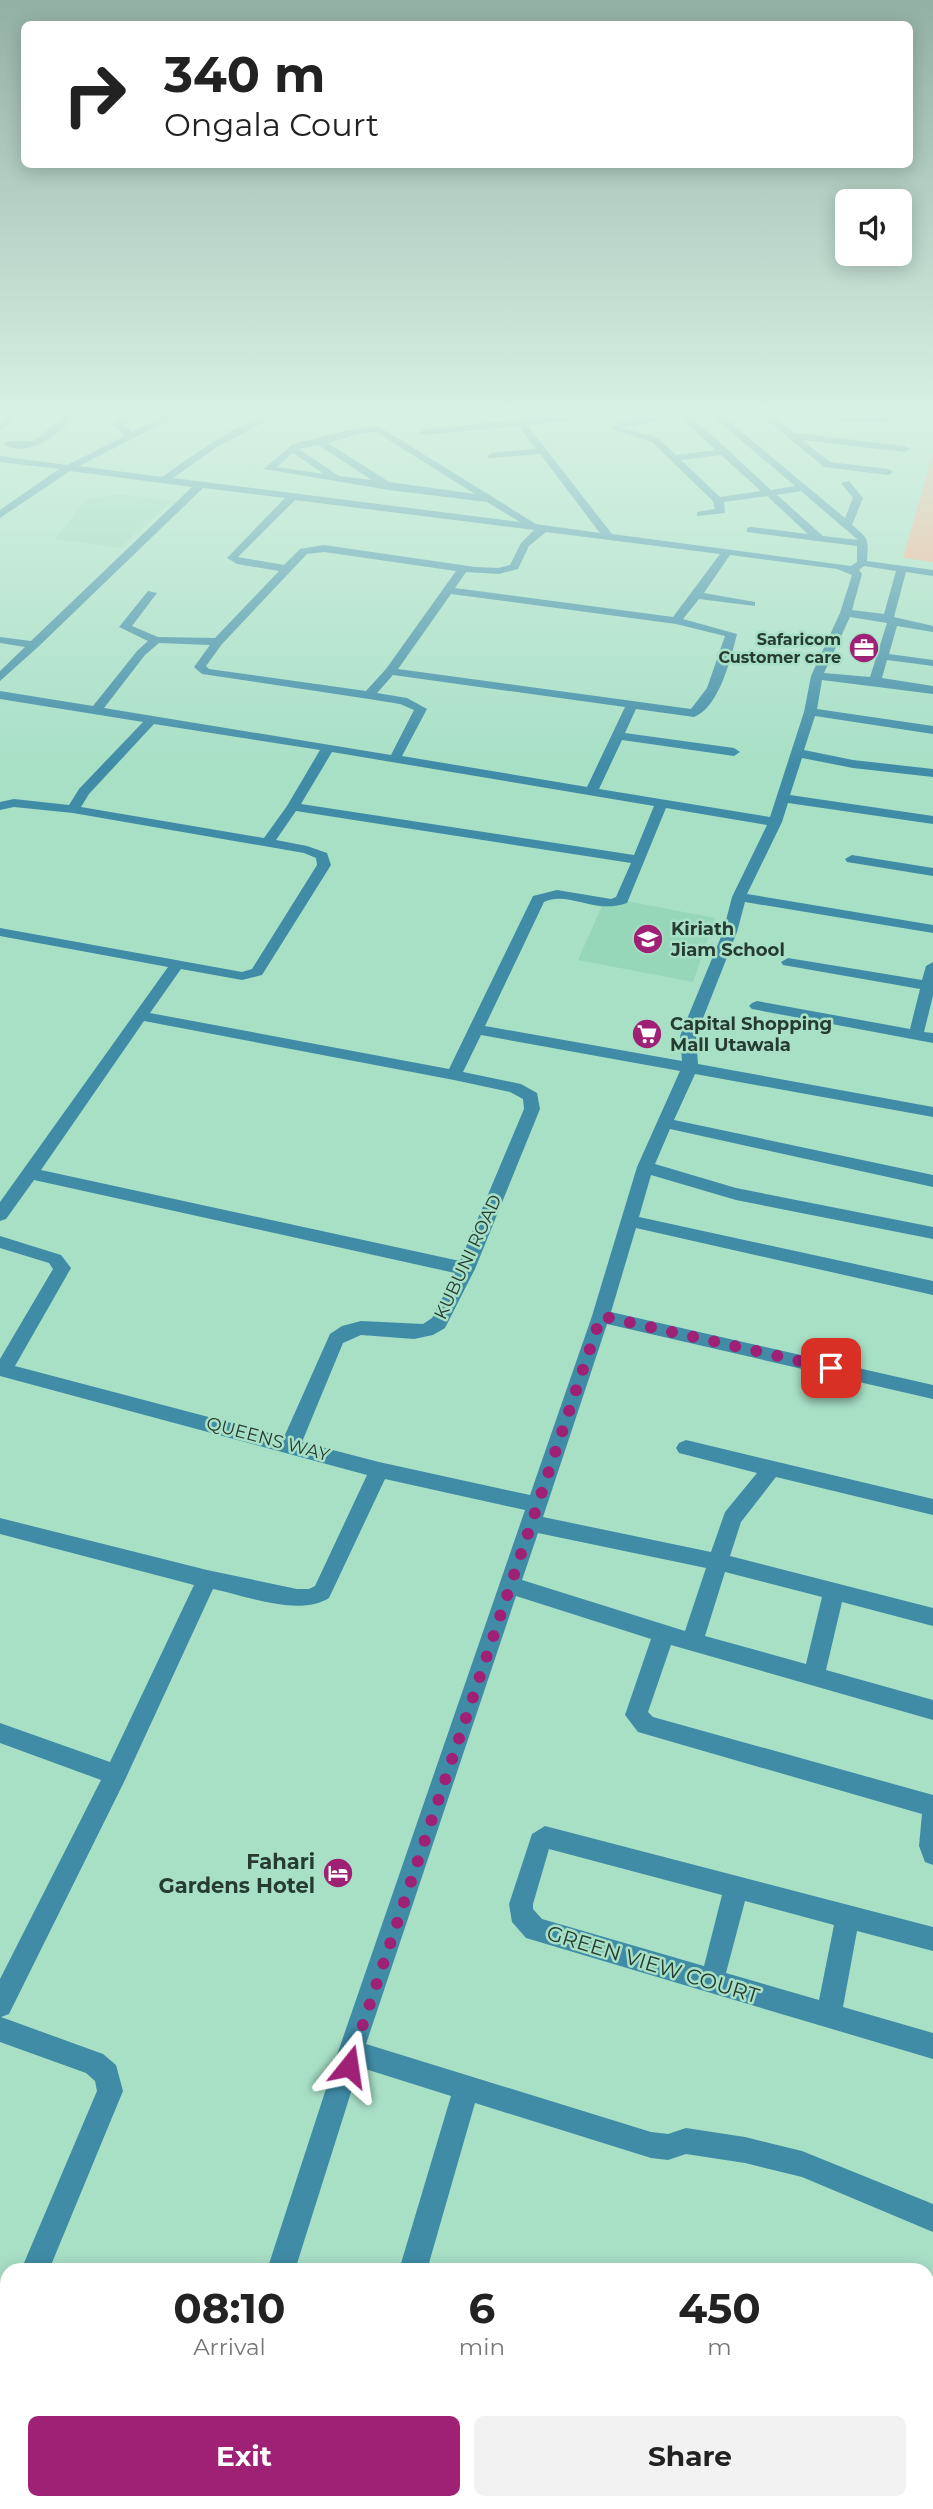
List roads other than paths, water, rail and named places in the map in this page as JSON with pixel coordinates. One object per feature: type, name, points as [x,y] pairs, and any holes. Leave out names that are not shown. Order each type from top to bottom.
[{"type":"street","points":[[0,677],[150,531]]},
{"type":"street","points":[[258,531],[232,558],[287,569]]},
{"type":"street","points":[[396,758],[421,709],[413,704],[202,670],[200,667],[218,642],[304,551],[314,548],[504,573],[512,569],[520,551],[536,531]]},
{"type":"street","points":[[545,531],[770,560],[933,573]]},
{"type":"street","points":[[604,531],[609,537]]},
{"type":"street","points":[[760,531],[865,544]]},
{"type":"street","points":[[811,531],[819,538]]},
{"type":"street","points":[[853,531],[865,544]]},
{"type":"street","points":[[567,534],[609,537],[633,543]]},
{"type":"street","points":[[283,2263],[351,2052],[601,1316],[645,1167],[690,1067],[688,1036],[730,932],[739,897],[775,822],[798,754],[817,676],[846,613],[865,544]]},
{"type":"street","points":[[676,621],[726,555]]},
{"type":"street","points":[[369,695],[390,671],[464,567]]},
{"type":"street","points":[[875,681],[902,569]]},
{"type":"street","points":[[390,671],[694,713],[709,692],[724,661],[731,634],[676,621],[448,590]]},
{"type":"street","points":[[152,593],[125,626],[156,640],[218,642]]},
{"type":"street","points":[[697,595],[751,604]]},
{"type":"street","points":[[846,613],[933,629]]},
{"type":"street","points":[[0,640],[34,645]]},
{"type":"street","points":[[96,710],[141,653],[156,640]]},
{"type":"street","points":[[881,656],[933,663]]},
{"type":"street","points":[[817,676],[933,690]]},
{"type":"street","points":[[0,695],[775,822]]},
{"type":"street","points":[[591,792],[632,705]]},
{"type":"street","points":[[810,712],[933,730]]},
{"type":"street","points":[[73,809],[85,792],[152,719]]},
{"type":"street","points":[[618,736],[734,752]]},
{"type":"street","points":[[267,843],[293,807],[328,748]]},
{"type":"street","points":[[798,754],[853,764],[933,773]]},
{"type":"street","points":[[783,799],[933,820]]},
{"type":"street","points":[[0,806],[14,803],[73,809],[267,843],[316,853],[322,856],[324,865],[257,972],[242,976],[0,932]]},
{"type":"street","points":[[140,1016],[454,1075],[538,898],[550,894],[617,903],[622,900],[662,803]]},
{"type":"street","points":[[293,807],[639,860]]},
{"type":"street","points":[[852,859],[933,873]]},
{"type":"street","points":[[739,897],[933,929]]},
{"type":"street","points":[[788,962],[928,986]]},
{"type":"street","points":[[0,1215],[177,964]]},
{"type":"street","points":[[916,1035],[933,966]]},
{"type":"street","points":[[757,1006],[933,1038]]},
{"type":"street","points":[[477,1029],[933,1112]]},
{"type":"street","name":"KUBUNI ROAD","points":[[291,1444],[336,1339],[345,1331],[361,1326],[418,1332],[431,1329],[439,1323],[466,1269],[532,1109],[531,1097],[515,1088],[454,1075]]},
{"type":"street","points":[[665,1123],[933,1181]]},
{"type":"street","points":[[645,1167],[736,1194],[933,1233]]},
{"type":"street","points":[[30,1173],[466,1269]]},
{"type":"street","points":[[631,1221],[933,1289]]},
{"type":"street","points":[[0,1242],[55,1259],[62,1268],[1,1369]]},
{"type":"street","points":[[601,1316],[933,1392]]},
{"type":"street","name":"QUEENS WAY","points":[[1,1369],[291,1444],[534,1514],[933,1617]]},
{"type":"street","points":[[686,1448],[933,1507]]},
{"type":"street","points":[[692,1642],[732,1518],[772,1468]]},
{"type":"street","points":[[0,1526],[207,1579],[298,1598],[312,1598],[322,1592],[379,1470]]},
{"type":"street","points":[[0,2005],[116,1775],[207,1579]]},
{"type":"street","points":[[510,1586],[664,1634],[933,1710]]},
{"type":"street","points":[[814,1676],[834,1591]]},
{"type":"street","points":[[664,1634],[636,1715],[646,1725],[933,1806]]},
{"type":"street","points":[[0,1734],[116,1775]]},
{"type":"street","points":[[933,1815],[933,1854]]},
{"type":"street","name":"GREEN VIEW COURT","points":[[933,1939],[545,1837],[540,1842],[521,1904],[521,1914],[535,1929],[933,2046]]},
{"type":"street","points":[[712,1981],[736,1889]]},
{"type":"street","points":[[828,2017],[848,1916]]},
{"type":"street","points":[[0,2029],[94,2063],[107,2074],[110,2091],[39,2263]]},
{"type":"street","points":[[351,2052],[651,2145],[668,2147],[686,2141],[745,2150],[802,2164],[933,2218]]},
{"type":"street","points":[[415,2263],[467,2087]]},
{"type":"place","name":"Safaricom Customer care","points":[[864,648]]},
{"type":"place","name":"Kiriath Jiam School","points":[[648,939]]},
{"type":"place","name":"Capital Shopping Mall Utawala","points":[[647,1034]]},
{"type":"place","name":"Fahari Gardens Hotel","points":[[338,1873]]}]
